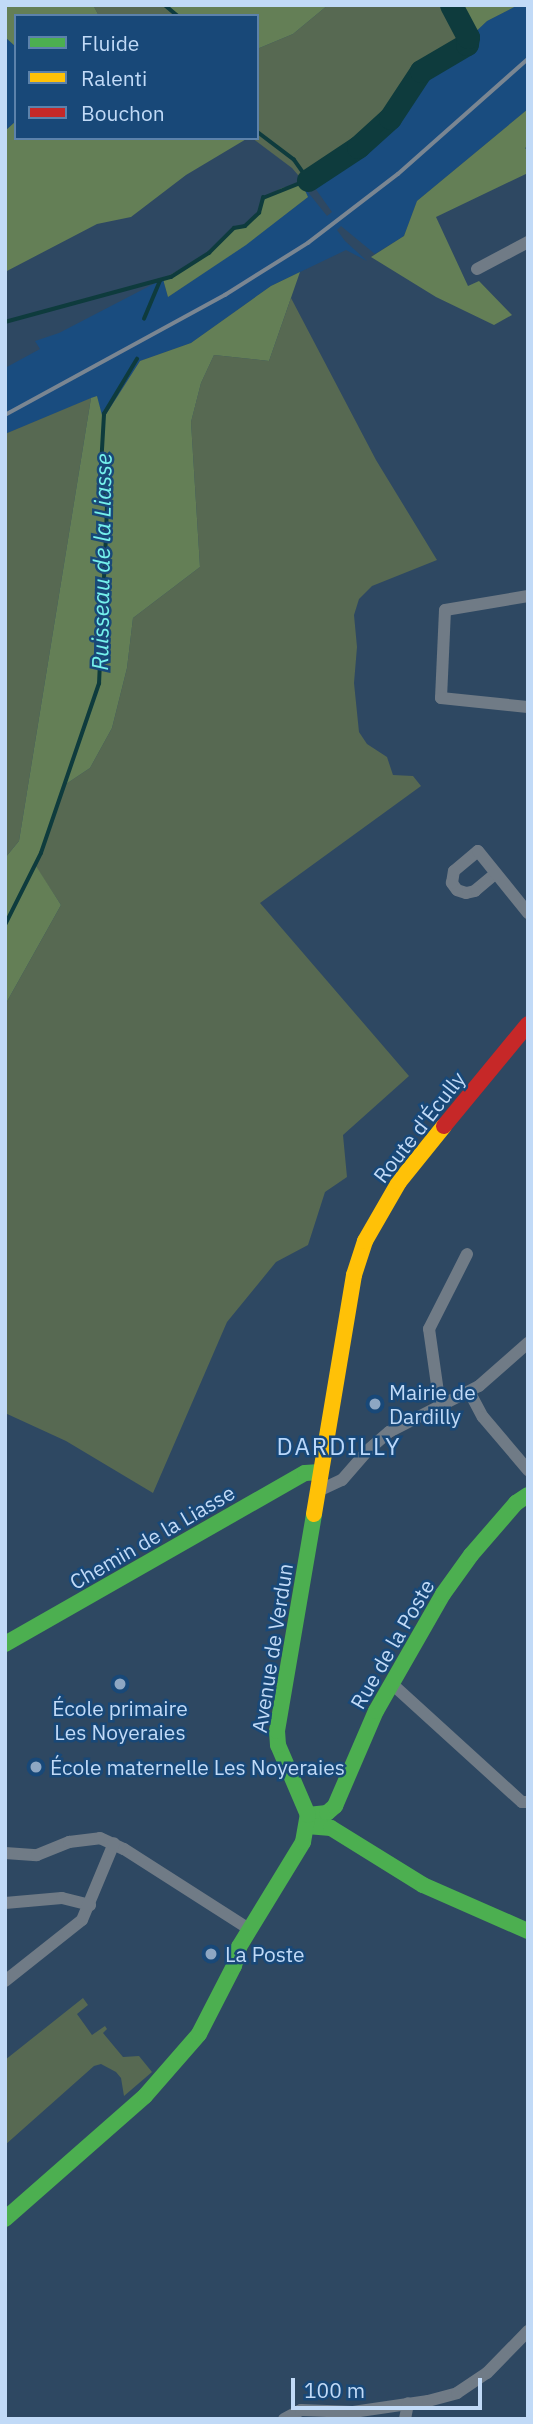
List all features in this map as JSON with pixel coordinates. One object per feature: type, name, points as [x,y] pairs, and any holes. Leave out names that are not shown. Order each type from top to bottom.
[{"type":"street","points":[[477,269],[528,242]]},
{"type":"street","points":[[528,596],[445,610],[441,698],[528,707]]},
{"type":"street","points":[[495,874],[528,913]]},
{"type":"street","name":"Route d'Écully","points":[[320,1472],[352,1286],[375,1211],[528,1024]]},
{"type":"street","points":[[440,1406],[429,1329],[467,1254]]},
{"type":"street","points":[[318,1490],[342,1480],[367,1451],[389,1432],[470,1392],[528,1343]]},
{"type":"street","points":[[470,1392],[483,1417],[528,1470]]},
{"type":"street","name":"Avenue de Verdun","points":[[307,1821],[278,1745],[277,1731],[320,1472]]},
{"type":"street","name":"Chemin de la Liasse","points":[[5,1644],[305,1473],[320,1472]]},
{"type":"street","name":"Rue de la Poste","points":[[327,1813],[335,1805],[370,1721],[464,1563],[516,1503],[528,1495]]},
{"type":"street","points":[[391,1683],[522,1802],[528,1802]]},
{"type":"street","points":[[307,1821],[327,1813],[382,1861]]},
{"type":"street","points":[[307,1821],[331,1828],[423,1885],[528,1931]]},
{"type":"street","points":[[5,2219],[145,2096],[200,2034],[249,1928],[303,1842],[307,1821]]},
{"type":"street","points":[[5,1853],[37,1855],[69,1842],[94,1838],[114,1843],[249,1928]]},
{"type":"street","points":[[5,1981],[82,1920],[114,1843]]},
{"type":"street","points":[[5,1903],[62,1898],[90,1905]]},
{"type":"street","points":[[284,2419],[301,2410],[353,2412],[442,2399],[473,2385],[528,2331]]},
{"type":"street","points":[[405,2419],[408,2403]]},
{"type":"shaded area","points":[[518,5],[528,5],[528,109],[417,201],[404,236],[375,254],[341,226],[337,230],[345,241],[367,261],[346,250],[271,286],[191,343],[140,361],[102,420],[97,396],[5,434],[5,368],[40,349],[35,341],[59,333],[163,279],[168,297],[245,245],[308,197],[303,186],[327,216],[332,212],[310,181],[363,147],[401,117],[433,69],[467,49],[470,37],[487,21]]},
{"type":"shaded area","points":[[5,37],[14,45],[14,123],[5,131]]},
{"type":"green space","points":[[5,5],[93,5],[98,14],[14,14],[14,45],[5,37]]},
{"type":"green space","points":[[93,5],[165,5],[176,14],[98,14]]},
{"type":"green space","points":[[166,5],[328,5],[293,34],[259,48],[259,14],[176,14]]},
{"type":"green space","points":[[328,5],[451,5],[468,37],[461,50],[421,71],[390,118],[371,135],[304,182],[292,168],[255,140],[259,140],[259,48],[293,34]]},
{"type":"green space","points":[[451,5],[518,5],[487,21],[467,40]]},
{"type":"green space","points":[[528,109],[528,146],[525,148],[528,151],[528,173],[436,217],[468,286],[479,281],[512,315],[494,325],[436,297],[371,257],[404,236],[417,201]]},
{"type":"green space","points":[[14,123],[14,140],[245,140],[186,175],[131,217],[97,224],[5,272],[5,131]]},
{"type":"green space","points":[[302,184],[308,197],[246,245],[168,297],[163,279],[209,253],[234,228],[245,226],[259,213],[263,198],[282,188]]},
{"type":"green space","points":[[300,272],[269,361],[214,355],[201,383],[191,422],[200,567],[133,618],[127,668],[112,728],[90,768],[66,784],[36,866],[61,905],[5,1005],[5,858],[19,841],[91,398],[97,396],[103,419],[140,361],[191,343],[271,286]]},
{"type":"green space","points":[[291,298],[376,460],[437,560],[372,586],[359,599],[354,615],[357,647],[354,683],[359,732],[367,744],[387,757],[393,775],[413,776],[421,786],[260,903],[409,1076],[343,1135],[347,1177],[325,1192],[308,1245],[276,1262],[227,1322],[153,1493],[66,1441],[5,1413],[5,1005],[61,905],[36,867],[66,784],[90,768],[112,728],[127,668],[133,618],[200,567],[191,422],[201,383],[214,355],[269,361]]},
{"type":"green space","points":[[91,398],[19,841],[5,858],[5,434]]},
{"type":"green space","points":[[83,1998],[88,2005],[77,2014],[92,2035],[105,2026],[107,2029],[103,2033],[123,2057],[139,2056],[152,2072],[124,2096],[121,2078],[116,2072],[101,2064],[94,2066],[5,2145],[5,2060]]},
{"type":"waterway","points":[[165,5],[176,14]]},
{"type":"waterway","points":[[308,180],[358,147],[390,118],[421,71],[467,44],[468,37],[451,5]]},
{"type":"waterway","points":[[5,322],[171,277],[209,253],[234,228],[245,226],[259,213],[263,198],[308,180],[294,160],[259,134]]},
{"type":"waterway","name":"Ruisseau de la Liasse","points":[[144,319],[160,281]]},
{"type":"waterway","name":"Ruisseau de la Liasse","points":[[5,925],[41,853],[99,684],[107,503],[100,484],[104,414],[137,359]]},
{"type":"railway","points":[[5,415],[225,295],[308,243],[398,174],[528,59]]},
{"type":"traffic: fast","points":[[5,1644],[305,1473],[320,1472]]},
{"type":"traffic: fast","points":[[308,1815],[327,1813],[335,1806],[376,1711],[443,1594],[471,1555],[516,1503],[528,1495]]},
{"type":"traffic: fast","points":[[5,2219],[145,2096],[199,2034],[234,1966],[239,1947],[303,1842],[308,1815],[278,1745],[277,1731],[314,1514]]},
{"type":"traffic: fast","points":[[307,1826],[331,1828],[423,1885],[528,1931]]},
{"type":"traffic: slow","points":[[314,1514],[354,1275],[365,1241],[399,1182],[444,1126]]},
{"type":"traffic: jam","points":[[444,1126],[528,1024]]},
{"type":"place","name":"Mairie de Dardilly","points":[[375,1404]]},
{"type":"place","name":"École primaire Les Noyeraies","points":[[120,1684]]},
{"type":"place","name":"École maternelle Les Noyeraies","points":[[36,1767]]},
{"type":"place","name":"La Poste","points":[[211,1954]]},
{"type":"district","name":"DARDILLY","points":[[339,1447]]}]
